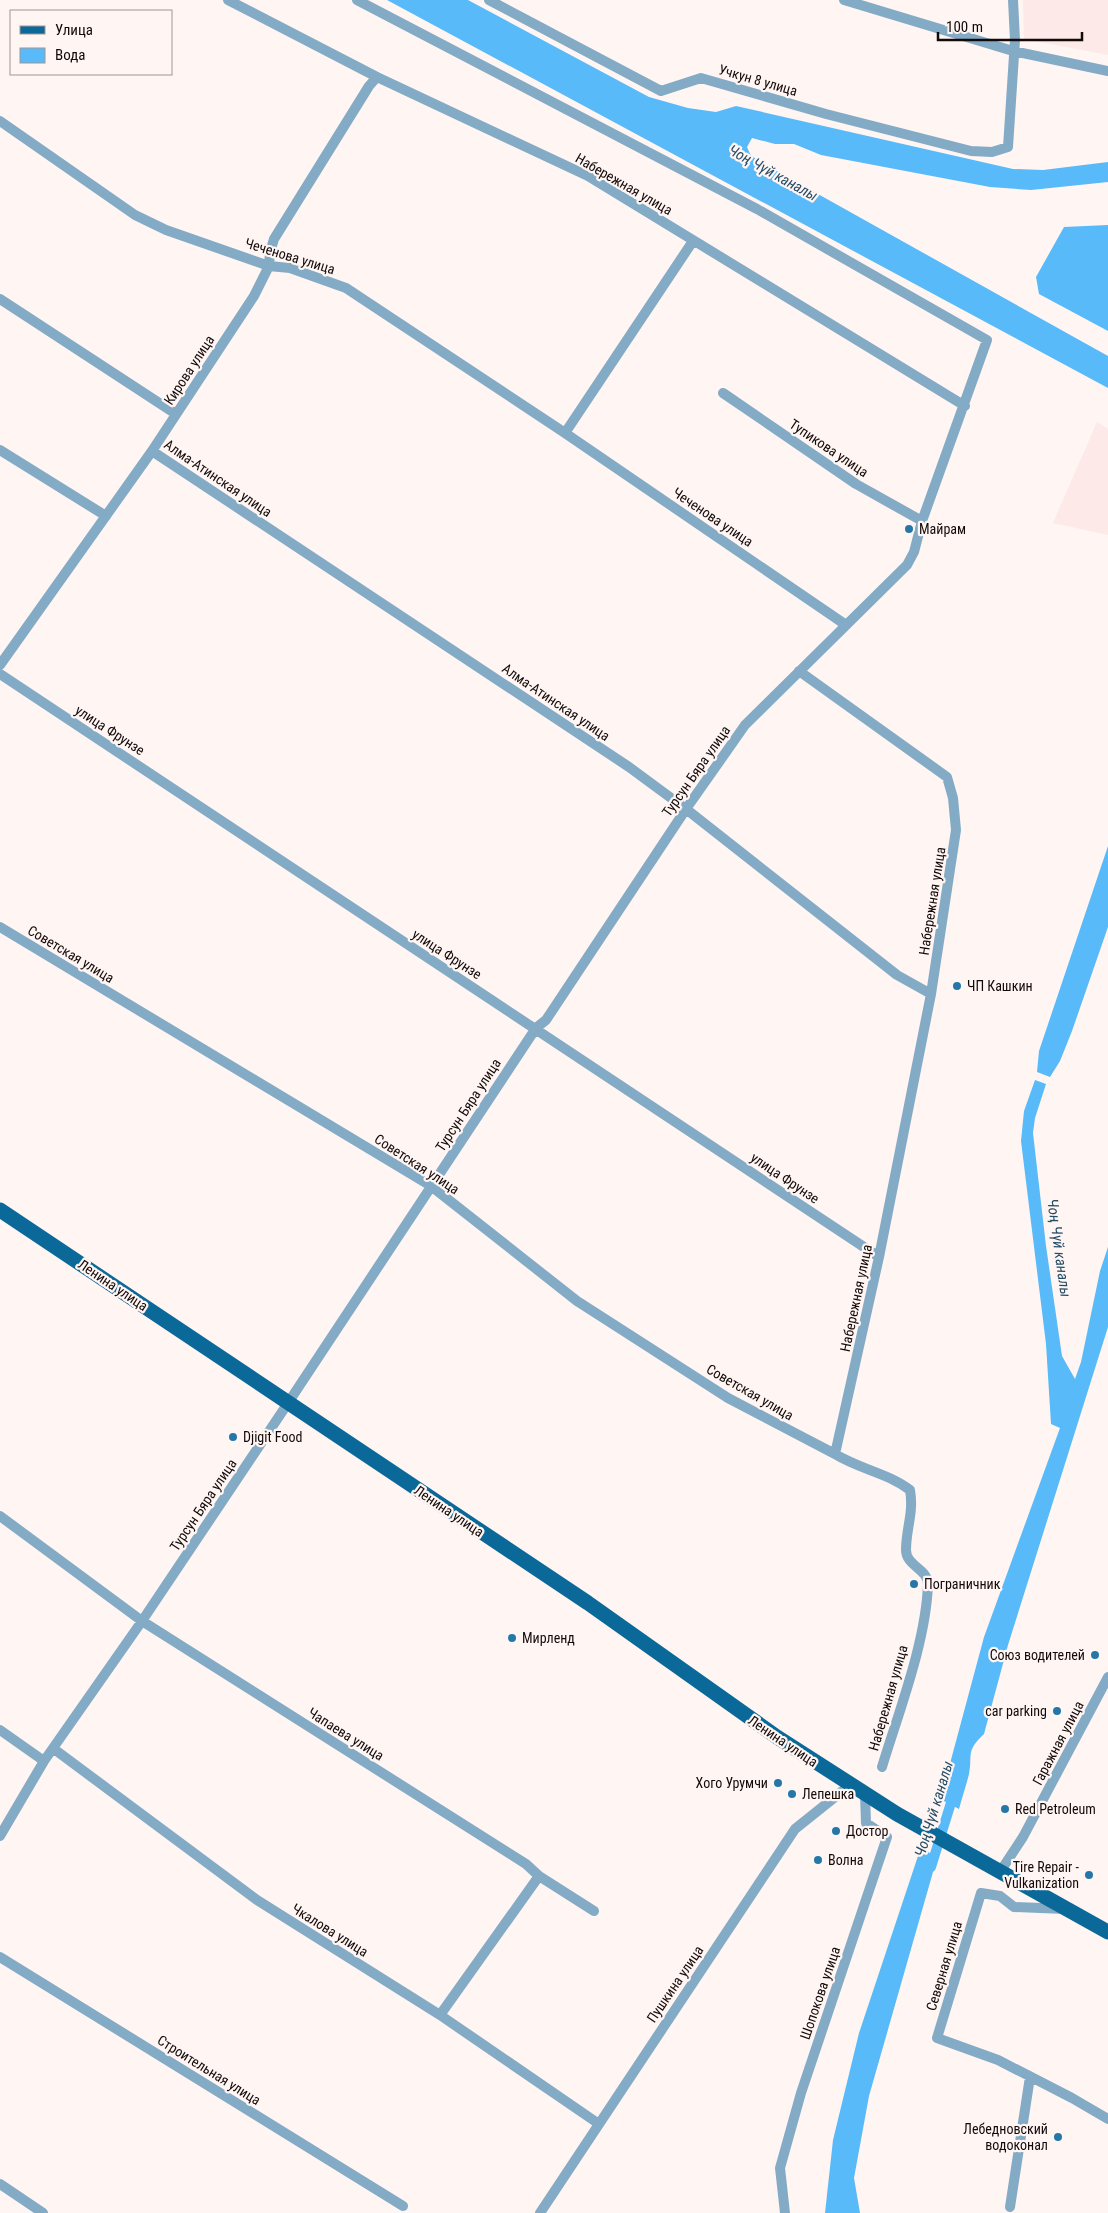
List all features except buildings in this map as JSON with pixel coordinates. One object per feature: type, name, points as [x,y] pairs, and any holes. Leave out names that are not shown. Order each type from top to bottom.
[{"type":"main road","name":"Ленина улица","points":[[0,1210],[588,1603],[777,1738],[897,1814],[1108,1932]]},
{"type":"street","name":"Набережная улица","points":[[228,0],[377,77],[588,176],[965,406]]},
{"type":"street","name":"Турсун Бяра улица","points":[[0,1836],[44,1761],[142,1621],[536,1028],[546,1020],[686,809],[745,726],[907,565],[914,552],[922,521],[965,406],[987,340],[757,210],[357,0]]},
{"type":"street","name":"Учкун 8 улица","points":[[489,0],[661,91],[701,78],[826,114],[971,151],[992,152],[1008,147],[1013,51]]},
{"type":"street","points":[[844,0],[1013,51],[1108,71]]},
{"type":"street","points":[[1013,0],[1013,51]]},
{"type":"street","name":"Кирова улица","points":[[0,666],[152,451],[254,296],[269,266],[270,252],[274,239],[369,86],[377,77]]},
{"type":"street","name":"Чеченова улица","points":[[0,121],[135,216],[166,230],[269,266],[290,268],[346,288],[565,433],[846,625]]},
{"type":"street","points":[[565,433],[693,241]]},
{"type":"street","points":[[0,299],[176,414]]},
{"type":"street","name":"Тупикова улица","points":[[723,393],[856,484],[922,521]]},
{"type":"street","points":[[0,450],[106,516]]},
{"type":"street","name":"Алма-Атинская улица","points":[[152,451],[629,768],[686,809],[897,975],[931,994]]},
{"type":"street","name":"Набережная улица","points":[[799,671],[947,777],[953,798],[956,830],[931,994],[879,1257],[835,1454],[848,1462],[902,1483],[910,1490],[913,1506],[906,1553],[911,1562],[924,1573],[928,1582],[924,1624],[882,1767]]},
{"type":"street","name":"улица Фрунзе","points":[[0,674],[879,1257]]},
{"type":"street","name":"Советская улица","points":[[0,927],[431,1186],[577,1301],[728,1398],[835,1454]]},
{"type":"street","name":"Чапаева улица","points":[[0,1516],[142,1621],[526,1864],[539,1876],[594,1911]]},
{"type":"street","name":"Гаражная улица","points":[[1000,1872],[1023,1837],[1103,1696],[1108,1677]]},
{"type":"street","points":[[0,1730],[44,1761]]},
{"type":"street","name":"Чкалова улица","points":[[54,1749],[257,1900],[440,2015],[599,2124]]},
{"type":"street","name":"Пушкина улица","points":[[540,2213],[795,1828],[850,1785]]},
{"type":"street","name":"Шопокова улица","points":[[785,2213],[780,2168],[782,2158],[801,2093],[887,1837],[866,1823],[865,1794]]},
{"type":"street","points":[[440,2015],[539,1876]]},
{"type":"street","name":"Северная улица","points":[[1068,1910],[1014,1907],[1000,1896],[981,1893],[937,2038],[998,2060],[1108,2119]]},
{"type":"street","name":"Строительная улица","points":[[0,1957],[403,2206]]},
{"type":"street","points":[[1010,2207],[1030,2077]]},
{"type":"street","points":[[0,2184],[43,2213]]},
{"type":"shaded area","points":[[1023,0],[1108,0],[1108,55],[1024,39]]},
{"type":"shaded area","points":[[1097,422],[1108,429],[1108,535],[1053,523]]},
{"type":"water","points":[[387,0],[468,0],[649,97],[688,108],[716,112],[736,106],[1013,169],[1043,170],[1108,162],[1108,182],[1031,190],[990,187],[821,155],[794,144],[775,144],[752,138],[747,147],[750,154],[757,160],[1108,356],[1108,388]]},
{"type":"water","points":[[1108,225],[1108,331],[1039,294],[1036,277],[1064,227]]},
{"type":"water","points":[[1108,846],[1108,927],[1072,1031],[1060,1061],[1050,1077],[1037,1072],[1039,1051]]},
{"type":"water","points":[[1035,1080],[1046,1084],[1035,1118],[1033,1133],[1046,1246],[1062,1356],[1075,1379],[1081,1362],[1100,1271],[1108,1247],[1108,1327],[1008,1645],[984,1734],[972,1749],[969,1774],[959,1809],[944,1801],[941,1797],[984,1637],[1060,1428],[1051,1424],[1046,1344],[1021,1141],[1024,1111]]},
{"type":"water","points":[[921,1847],[937,1858],[869,2096],[854,2178],[860,2213],[825,2213],[833,2140],[859,2033]]},
{"type":"waterway","name":"Чоң Чүй каналы","points":[[931,1867],[954,1793]]},
{"type":"place","name":"Майрам","points":[[909,529]]},
{"type":"place","name":"ЧП Кашкин","points":[[957,986]]},
{"type":"place","name":"Djigit Food","points":[[233,1437]]},
{"type":"place","name":"Пограничник","points":[[914,1584]]},
{"type":"place","name":"Мирленд","points":[[512,1638]]},
{"type":"place","name":"Союз водителей","points":[[1095,1655]]},
{"type":"place","name":"car parking","points":[[1057,1711]]},
{"type":"place","name":"Хого Урумчи","points":[[778,1783]]},
{"type":"place","name":"Лепешка","points":[[792,1794]]},
{"type":"place","name":"Red Petroleum","points":[[1005,1809]]},
{"type":"place","name":"Достор","points":[[836,1831]]},
{"type":"place","name":"Волна","points":[[818,1860]]},
{"type":"place","name":"Tire Repair - Vulkanization","points":[[1089,1875]]},
{"type":"place","name":"Лебедновский водоконал","points":[[1058,2137]]}]
